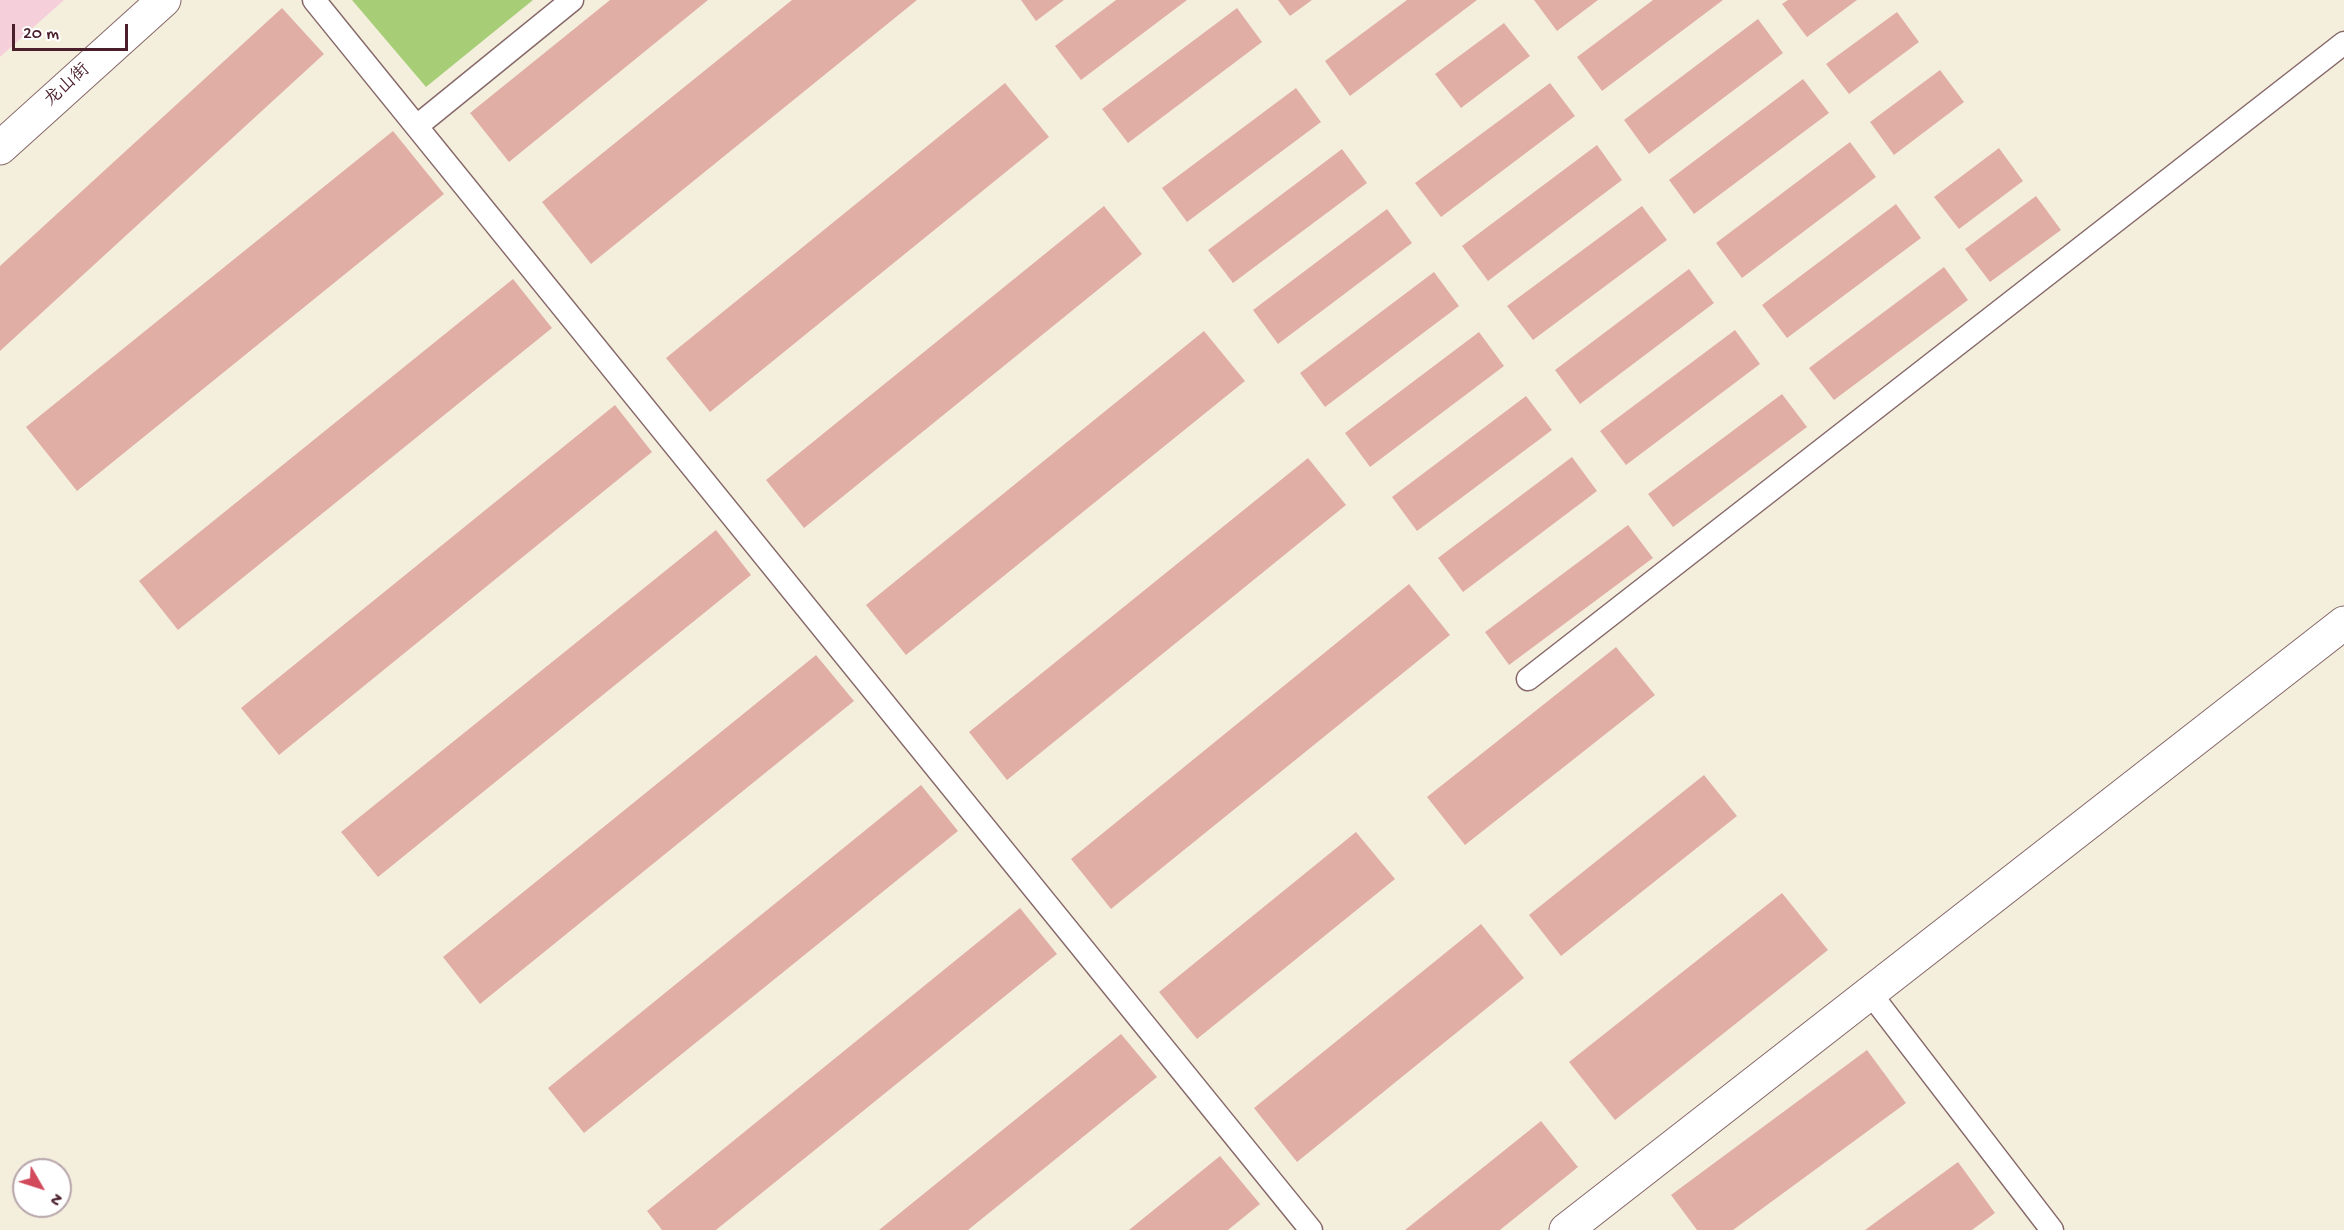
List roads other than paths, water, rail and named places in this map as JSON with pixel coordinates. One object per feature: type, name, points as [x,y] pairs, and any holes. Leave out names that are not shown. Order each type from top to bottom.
[{"type":"street","name":"龙山街","points":[[0,148],[164,0]]},
{"type":"street","points":[[1566,1230],[2344,623]]},
{"type":"lane","points":[[314,0],[1311,1230]]},
{"type":"lane","points":[[417,126],[572,0]]},
{"type":"lane","points":[[1528,679],[2344,43]]},
{"type":"lane","points":[[1870,993],[2052,1230]]}]
